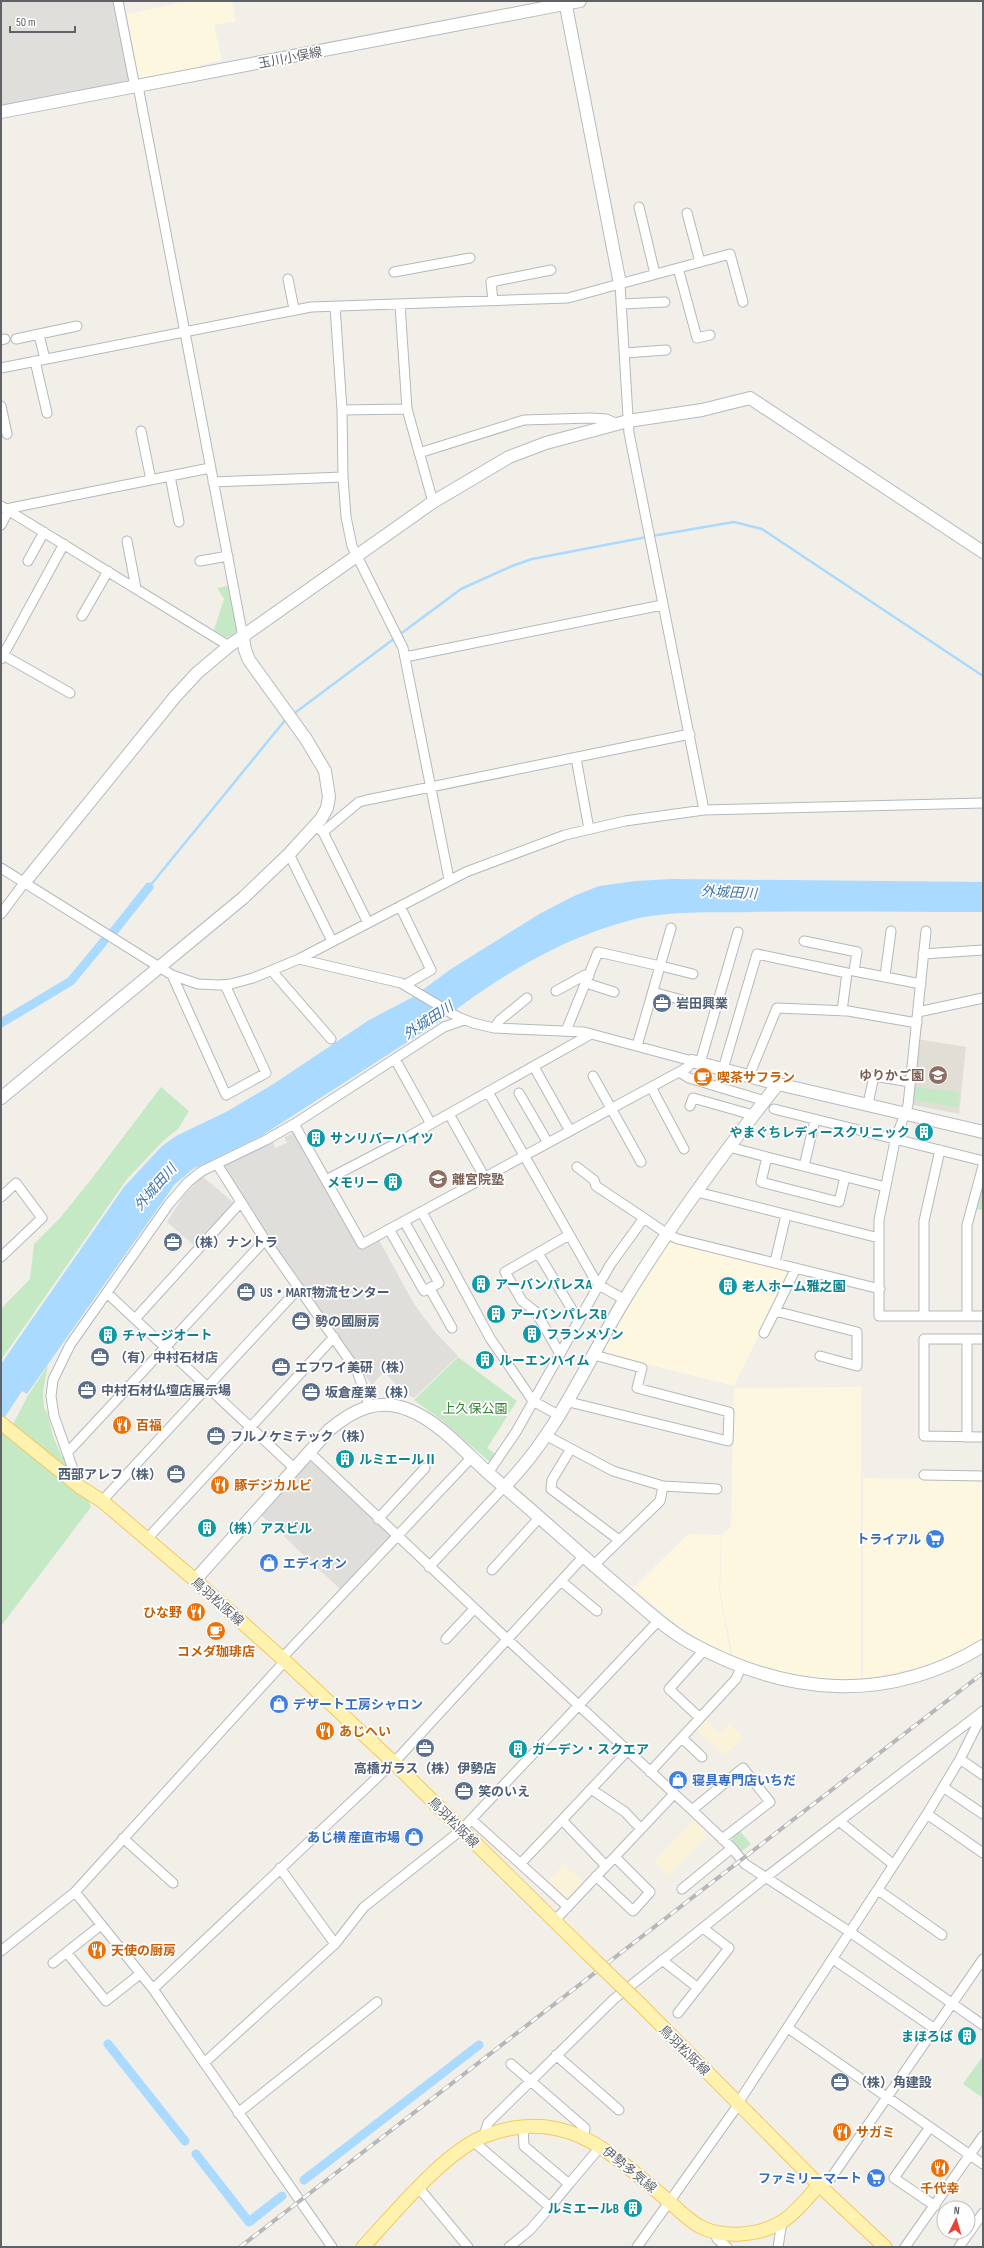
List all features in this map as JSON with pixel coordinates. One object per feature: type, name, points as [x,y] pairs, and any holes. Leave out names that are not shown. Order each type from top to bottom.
[{"type":"main road","name":"鳥羽松阪線","points":[[5,1426],[80,1487],[102,1501],[146,1540],[195,1580],[392,1761],[586,1953],[641,2005],[819,2185],[885,2247]]},
{"type":"main road","name":"伊勢多気線","points":[[363,2247],[419,2188],[456,2152],[479,2139],[511,2128],[548,2127],[584,2137],[601,2146],[695,2224],[715,2232],[748,2233],[761,2231],[782,2222],[793,2214],[819,2185]]},
{"type":"street","points":[[118,1],[184,331],[245,650],[249,660],[289,716],[325,771],[328,782],[329,797],[319,830],[368,923]]},
{"type":"street","name":"玉川小俣線","points":[[1,112],[580,1]]},
{"type":"street","points":[[565,3],[620,284],[625,353],[623,423],[649,537],[690,734],[704,810]]},
{"type":"street","points":[[639,207],[655,274]]},
{"type":"street","points":[[687,213],[700,262]]},
{"type":"street","points":[[1,368],[294,309],[336,306],[400,305],[568,298],[730,254],[743,302]]},
{"type":"street","points":[[394,272],[470,258]]},
{"type":"street","points":[[678,268],[697,338],[710,335]]},
{"type":"street","points":[[493,301],[491,282],[551,270]]},
{"type":"street","points":[[288,279],[294,309]]},
{"type":"street","points":[[621,304],[665,302]]},
{"type":"street","points":[[400,305],[407,409],[432,502]]},
{"type":"street","points":[[336,306],[346,517],[352,546],[400,642],[405,658],[449,879]]},
{"type":"street","points":[[16,339],[77,326]]},
{"type":"street","points":[[39,335],[40,360],[47,413]]},
{"type":"street","points":[[625,353],[666,350]]},
{"type":"street","points":[[1,914],[24,883],[174,698],[197,673],[229,646],[243,638],[432,502],[509,457],[527,449],[623,423],[702,410],[750,398],[983,552]]},
{"type":"street","points":[[1,406],[7,434]]},
{"type":"street","points":[[342,410],[407,409]]},
{"type":"street","points":[[419,452],[524,420],[590,418],[606,419],[623,423]]},
{"type":"street","points":[[141,431],[151,480]]},
{"type":"street","points":[[5,508],[210,468]]},
{"type":"street","points":[[170,476],[179,522]]},
{"type":"street","points":[[213,482],[343,477]]},
{"type":"street","points":[[1,525],[5,508]]},
{"type":"street","points":[[5,508],[229,646]]},
{"type":"street","points":[[28,561],[44,532]]},
{"type":"street","points":[[127,541],[136,588]]},
{"type":"street","points":[[64,544],[2,657],[70,693]]},
{"type":"street","points":[[200,561],[228,556]]},
{"type":"street","points":[[82,616],[108,571]]},
{"type":"street","points":[[405,658],[662,605]]},
{"type":"street","points":[[1,1098],[161,968],[243,898],[288,854],[359,802],[690,734]]},
{"type":"street","points":[[576,758],[589,829]]},
{"type":"street","points":[[1,868],[172,975],[198,984],[225,985],[272,970],[299,959],[449,879],[553,839],[589,829],[646,818],[704,810],[983,804]]},
{"type":"street","points":[[288,854],[332,941]]},
{"type":"street","points":[[400,906],[431,970],[407,986]]},
{"type":"street","points":[[637,1046],[671,928]]},
{"type":"street","points":[[885,976],[891,930]]},
{"type":"street","points":[[926,931],[906,1113],[895,1141],[879,1220],[879,1316],[983,1316]]},
{"type":"street","points":[[294,1124],[362,1244],[696,1062],[738,932]]},
{"type":"street","points":[[804,941],[857,952],[854,971],[921,984]]},
{"type":"street","points":[[924,954],[983,950]]},
{"type":"street","points":[[566,1031],[598,952],[693,974]]},
{"type":"street","points":[[723,1069],[757,954],[847,973],[842,1011]]},
{"type":"street","points":[[299,959],[407,986],[461,1018],[494,1028],[566,1031],[591,1034],[778,1084],[983,1132]]},
{"type":"street","points":[[272,970],[331,1039]]},
{"type":"street","points":[[172,975],[226,1095],[266,1073],[225,985]]},
{"type":"street","points":[[556,991],[585,975],[587,980],[614,992]]},
{"type":"street","points":[[653,992],[682,1000]]},
{"type":"street","points":[[494,1028],[500,1020],[527,998]]},
{"type":"street","points":[[918,1012],[983,998]]},
{"type":"street","points":[[749,1076],[777,1008],[842,1011],[917,1023]]},
{"type":"street","points":[[80,1487],[54,1416],[51,1396],[53,1380],[67,1350],[179,1191],[202,1171],[294,1124],[444,1027],[461,1018]]},
{"type":"street","points":[[326,1180],[431,1124],[591,1034]]},
{"type":"street","points":[[395,1060],[431,1124]]},
{"type":"street","points":[[534,1067],[570,1131]]},
{"type":"street","points":[[679,1072],[689,1078],[765,1101]]},
{"type":"street","points":[[594,1076],[641,1162]]},
{"type":"street","points":[[869,1099],[874,1076],[910,1082]]},
{"type":"street","points":[[429,1567],[504,1487],[547,1436],[569,1402],[625,1300],[667,1234],[729,1147],[778,1084]]},
{"type":"street","points":[[651,1087],[684,1149]]},
{"type":"street","points":[[488,1092],[599,1285],[625,1300]]},
{"type":"street","points":[[519,1093],[548,1143]]},
{"type":"street","points":[[690,1106],[693,1098],[754,1115]]},
{"type":"street","points":[[774,1109],[895,1141],[983,1161]]},
{"type":"street","points":[[449,1114],[485,1178]]},
{"type":"street","points":[[804,1166],[815,1120]]},
{"type":"street","points":[[729,1147],[886,1187]]},
{"type":"street","points":[[924,1316],[924,1221],[940,1150]]},
{"type":"street","points":[[767,1157],[761,1182],[839,1202],[845,1177]]},
{"type":"street","points":[[218,1164],[240,1203],[357,1371],[369,1405]]},
{"type":"street","points":[[967,1316],[968,1225],[983,1166]]},
{"type":"street","points":[[577,1167],[594,1180],[596,1186],[667,1234],[880,1289]]},
{"type":"street","points":[[1,1197],[16,1183],[42,1218],[1,1257]]},
{"type":"street","points":[[697,1192],[879,1238]]},
{"type":"street","points":[[135,1319],[240,1203]]},
{"type":"street","points":[[422,1212],[490,1338],[533,1401],[560,1416]]},
{"type":"street","points":[[775,1262],[786,1215]]},
{"type":"street","points":[[488,1473],[516,1432],[610,1265],[644,1218]]},
{"type":"street","points":[[389,1229],[424,1291],[430,1288],[439,1283],[404,1221]]},
{"type":"street","points":[[560,1354],[536,1312],[522,1301],[505,1272],[569,1235]]},
{"type":"street","points":[[68,1453],[265,1240]]},
{"type":"street","points":[[538,1253],[579,1321]]},
{"type":"street","points":[[764,1333],[796,1268]]},
{"type":"street","points":[[102,1501],[298,1288]]},
{"type":"street","points":[[430,1288],[452,1328]]},
{"type":"street","points":[[107,1293],[294,1468]]},
{"type":"street","points":[[775,1312],[857,1332],[857,1366],[820,1356]]},
{"type":"street","points":[[146,1540],[334,1337]]},
{"type":"street","points":[[983,1339],[924,1339],[924,1436],[983,1437]]},
{"type":"street","points":[[967,1339],[967,1437]]},
{"type":"street","points":[[569,1402],[728,1441],[729,1412],[637,1388],[642,1368],[594,1355]]},
{"type":"street","points":[[195,1580],[308,1452],[341,1420],[369,1405],[389,1405],[409,1410],[442,1431],[593,1566],[659,1620],[688,1641],[741,1667],[797,1683],[838,1686],[870,1685],[923,1674],[963,1657],[983,1646]]},
{"type":"street","points":[[547,1436],[612,1472],[663,1486],[717,1489]]},
{"type":"street","points":[[570,1450],[552,1480],[551,1489],[619,1540]]},
{"type":"street","points":[[308,1452],[626,1751],[692,1810],[732,1848],[745,1864],[850,1932],[983,2025]]},
{"type":"street","points":[[1,1951],[75,1892],[283,1660],[471,1458]]},
{"type":"street","points":[[378,1519],[424,1468]]},
{"type":"street","points":[[924,1475],[983,1476]]},
{"type":"street","points":[[593,1566],[660,1500],[663,1486]]},
{"type":"street","points":[[492,1570],[539,1518]]},
{"type":"street","points":[[153,1989],[392,1761],[400,1756],[583,1557]]},
{"type":"street","points":[[561,1581],[597,1611]]},
{"type":"street","points":[[446,1639],[474,1609]]},
{"type":"street","points":[[466,1826],[659,1620]]},
{"type":"street","points":[[700,1718],[669,1689],[705,1649]]},
{"type":"street","points":[[650,1772],[736,1679],[741,1667]]},
{"type":"street","points":[[742,2097],[927,1814],[960,1759],[980,1719]]},
{"type":"street","points":[[550,2207],[479,2139],[488,2123],[556,2054],[614,1999],[765,1878],[839,1821],[980,1719]]},
{"type":"street","points":[[682,1738],[702,1757]]},
{"type":"street","points":[[521,1863],[626,1751]]},
{"type":"street","points":[[960,1759],[983,1775]]},
{"type":"street","points":[[692,1810],[743,1768],[770,1802],[722,1839]]},
{"type":"street","points":[[943,1787],[983,1814]]},
{"type":"street","points":[[591,1789],[625,1812],[640,1828]]},
{"type":"street","points":[[558,1917],[615,1857],[640,1828],[674,1794]]},
{"type":"street","points":[[927,1814],[983,1853]]},
{"type":"street","points":[[472,1820],[568,1907]]},
{"type":"street","points":[[562,1820],[606,1866]]},
{"type":"street","points":[[839,1821],[894,1865]]},
{"type":"street","points":[[204,2063],[335,1944],[364,1907],[455,1835]]},
{"type":"street","points":[[123,1838],[173,1883]]},
{"type":"street","points":[[682,1889],[732,1848]]},
{"type":"street","points":[[596,1876],[633,1911],[650,1892],[615,1857]]},
{"type":"street","points":[[280,1868],[335,1944]]},
{"type":"street","points":[[878,1890],[942,1935]]},
{"type":"street","points":[[75,1892],[153,1989],[332,2247]]},
{"type":"street","points":[[53,1963],[101,1925]]},
{"type":"street","points":[[678,2013],[729,1948],[703,1928]]},
{"type":"street","points":[[67,1953],[106,2001],[140,1974]]},
{"type":"street","points":[[833,1959],[934,2029]]},
{"type":"street","points":[[819,2185],[831,2178],[983,1959]]},
{"type":"street","points":[[662,1960],[698,1988]]},
{"type":"street","points":[[238,2113],[377,2002]]},
{"type":"street","points":[[788,2028],[886,2098],[983,2164]]},
{"type":"street","points":[[556,2054],[619,2110]]},
{"type":"street","points":[[511,2064],[586,2128],[584,2137]]},
{"type":"street","points":[[637,2247],[736,2108]]},
{"type":"street","points":[[523,2127],[524,2146],[569,2184]]},
{"type":"street","points":[[930,2127],[894,2178],[935,2206]]},
{"type":"street","points":[[906,2247],[983,2136]]},
{"type":"street","points":[[509,2247],[530,2230],[601,2146]]},
{"type":"street","points":[[419,2188],[468,2247]]},
{"type":"street","points":[[959,2247],[983,2213]]},
{"type":"street","points":[[778,2247],[782,2222]]},
{"type":"street","points":[[715,2232],[717,2239],[727,2247]]},
{"type":"shaded area","points":[[1,1],[114,1],[129,78],[127,82],[1,106]]},
{"type":"shaded area","points":[[188,1],[232,1],[236,21],[214,25],[222,60],[200,65],[200,68],[138,79],[127,14]]},
{"type":"shaded area","name":"ゆりかご園","points":[[917,1039],[966,1047],[959,1114],[913,1105],[911,1103]]},
{"type":"shaded area","points":[[295,1132],[360,1249],[379,1240],[414,1304],[435,1332],[458,1356],[414,1398],[404,1393],[384,1372],[372,1385],[259,1226],[225,1170],[226,1165],[273,1142],[275,1148],[287,1143],[284,1137]]},
{"type":"shaded area","points":[[202,1176],[234,1203],[196,1247],[167,1222],[182,1198]]},
{"type":"shaded area","points":[[676,1243],[790,1271],[734,1386],[607,1354],[605,1347],[638,1290],[668,1244]]},
{"type":"shaded area","points":[[861,1387],[861,1681],[838,1682],[763,1671],[733,1657],[720,1591],[722,1535],[731,1527],[734,1388]]},
{"type":"shaded area","points":[[310,1461],[393,1535],[341,1590],[261,1515]]},
{"type":"shaded area","points":[[863,1478],[983,1480],[983,1640],[928,1666],[863,1679]]},
{"type":"shaded area","points":[[688,1534],[721,1535],[719,1591],[731,1657],[682,1629],[633,1588]]},
{"type":"green space","points":[[228,586],[237,630],[233,636],[226,637],[214,630],[224,599],[217,588]]},
{"type":"green space","points":[[161,1087],[189,1111],[178,1129],[164,1140],[127,1179],[1,1360],[1,1309],[30,1279],[34,1244],[60,1218]]},
{"type":"green space","points":[[914,1087],[959,1092],[958,1107],[913,1100]]},
{"type":"green space","points":[[983,1181],[983,1210],[976,1209]]},
{"type":"green space","name":"上久保公園","points":[[458,1357],[517,1401],[487,1448],[497,1455],[491,1463],[443,1421],[414,1400]]},
{"type":"green space","points":[[48,1365],[43,1391],[44,1408],[47,1412],[53,1436],[62,1457],[66,1456],[72,1473],[12,1426],[27,1397]]},
{"type":"green space","points":[[3,1432],[88,1500],[91,1507],[1,1626],[1,1435]]},
{"type":"green space","points":[[739,1830],[751,1844],[741,1852],[732,1843],[733,1835]]},
{"type":"green space","points":[[983,2056],[983,2098],[963,2084]]},
{"type":"sand","points":[[704,1718],[720,1733],[730,1723],[744,1738],[724,1755],[694,1728]]},
{"type":"sand","points":[[695,1819],[710,1832],[669,1876],[654,1862]]},
{"type":"sand","points":[[563,1864],[584,1883],[566,1904],[546,1885]]},
{"type":"water","name":"外城田川","points":[[672,879],[983,882],[983,912],[675,913],[631,920],[605,928],[581,937],[533,960],[488,987],[445,1018],[261,1136],[193,1169],[175,1184],[27,1394],[22,1391],[1,1423],[1,1364],[124,1187],[162,1146],[176,1136],[228,1111],[275,1083],[369,1020],[413,997],[451,969],[541,913],[574,896],[599,886],[636,881]]},
{"type":"waterway","points":[[652,536],[734,522],[762,529],[983,676]]},
{"type":"waterway","points":[[399,635],[461,589],[512,566],[532,559],[647,537]]},
{"type":"waterway","points":[[292,715],[395,638]]},
{"type":"waterway","points":[[149,887],[286,719]]},
{"type":"waterway","points":[[114,931],[149,887]]},
{"type":"waterway","points":[[1,1023],[71,981],[104,941]]},
{"type":"waterway","points":[[108,2044],[185,2141]]},
{"type":"waterway","points":[[304,2180],[479,2045]]},
{"type":"waterway","points":[[196,2154],[249,2222],[282,2196]]},
{"type":"railway","points":[[240,2247],[983,1673]]},
{"type":"place","name":"岩田興業","points":[[662,1003]]},
{"type":"place","name":"ゆりかご園","points":[[938,1075]]},
{"type":"place","name":"喫茶サフラン","points":[[703,1077]]},
{"type":"place","name":"やまぐちレディースクリニック","points":[[924,1132]]},
{"type":"place","name":"サンリバーハイツ","points":[[316,1138]]},
{"type":"place","name":"離宮院塾","points":[[438,1179]]},
{"type":"place","name":"メモリー","points":[[393,1182]]},
{"type":"place","name":"（株）ナントラ","points":[[173,1242]]},
{"type":"place","name":"アーバンパレスA","points":[[481,1284]]},
{"type":"place","name":"老人ホーム雅之園","points":[[728,1286]]},
{"type":"place","name":"US・MART物流センター","points":[[246,1292]]},
{"type":"place","name":"アーバンパレスB","points":[[496,1314]]},
{"type":"place","name":"勢の國厨房","points":[[301,1321]]},
{"type":"place","name":"フランメゾン","points":[[532,1334]]},
{"type":"place","name":"チャージオート","points":[[108,1335]]},
{"type":"place","name":"（有）中村石材店","points":[[100,1357]]},
{"type":"place","name":"ルーエンハイム","points":[[485,1360]]},
{"type":"place","name":"エフワイ美研（株）","points":[[281,1367]]},
{"type":"place","name":"中村石材仏壇店展示場","points":[[87,1390]]},
{"type":"place","name":"坂倉産業（株）","points":[[311,1392]]},
{"type":"place","name":"百福","points":[[122,1425]]},
{"type":"place","name":"フルノケミテック（株）","points":[[216,1436]]},
{"type":"place","name":"ルミエールⅡ","points":[[345,1459]]},
{"type":"place","name":"西部アレフ（株）","points":[[176,1474]]},
{"type":"place","name":"豚デジカルビ","points":[[220,1485]]},
{"type":"place","name":"（株）アスビル","points":[[207,1528]]},
{"type":"place","name":"トライアル","points":[[935,1539]]},
{"type":"place","name":"エディオン","points":[[269,1563]]},
{"type":"place","name":"ひな野","points":[[196,1612]]},
{"type":"place","name":"コメダ珈琲店","points":[[216,1631]]},
{"type":"place","name":"デザート工房シャロン","points":[[279,1704]]},
{"type":"place","name":"あじへい","points":[[325,1731]]},
{"type":"place","name":"高橋ガラス（株）伊勢店","points":[[425,1748]]},
{"type":"place","name":"ガーデン・スクエア","points":[[518,1749]]},
{"type":"place","name":"寝具専門店いちだ","points":[[678,1780]]},
{"type":"place","name":"笑のいえ","points":[[464,1791]]},
{"type":"place","name":"あじ横 産直市場","points":[[414,1837]]},
{"type":"place","name":"天使の厨房","points":[[97,1950]]},
{"type":"place","name":"まほろば","points":[[967,2036]]},
{"type":"place","name":"（株）角建設","points":[[840,2082]]},
{"type":"place","name":"サガミ","points":[[842,2132]]},
{"type":"place","name":"千代幸","points":[[940,2168]]},
{"type":"place","name":"ファミリーマート","points":[[876,2178]]},
{"type":"place","name":"ルミエールB","points":[[633,2208]]}]
